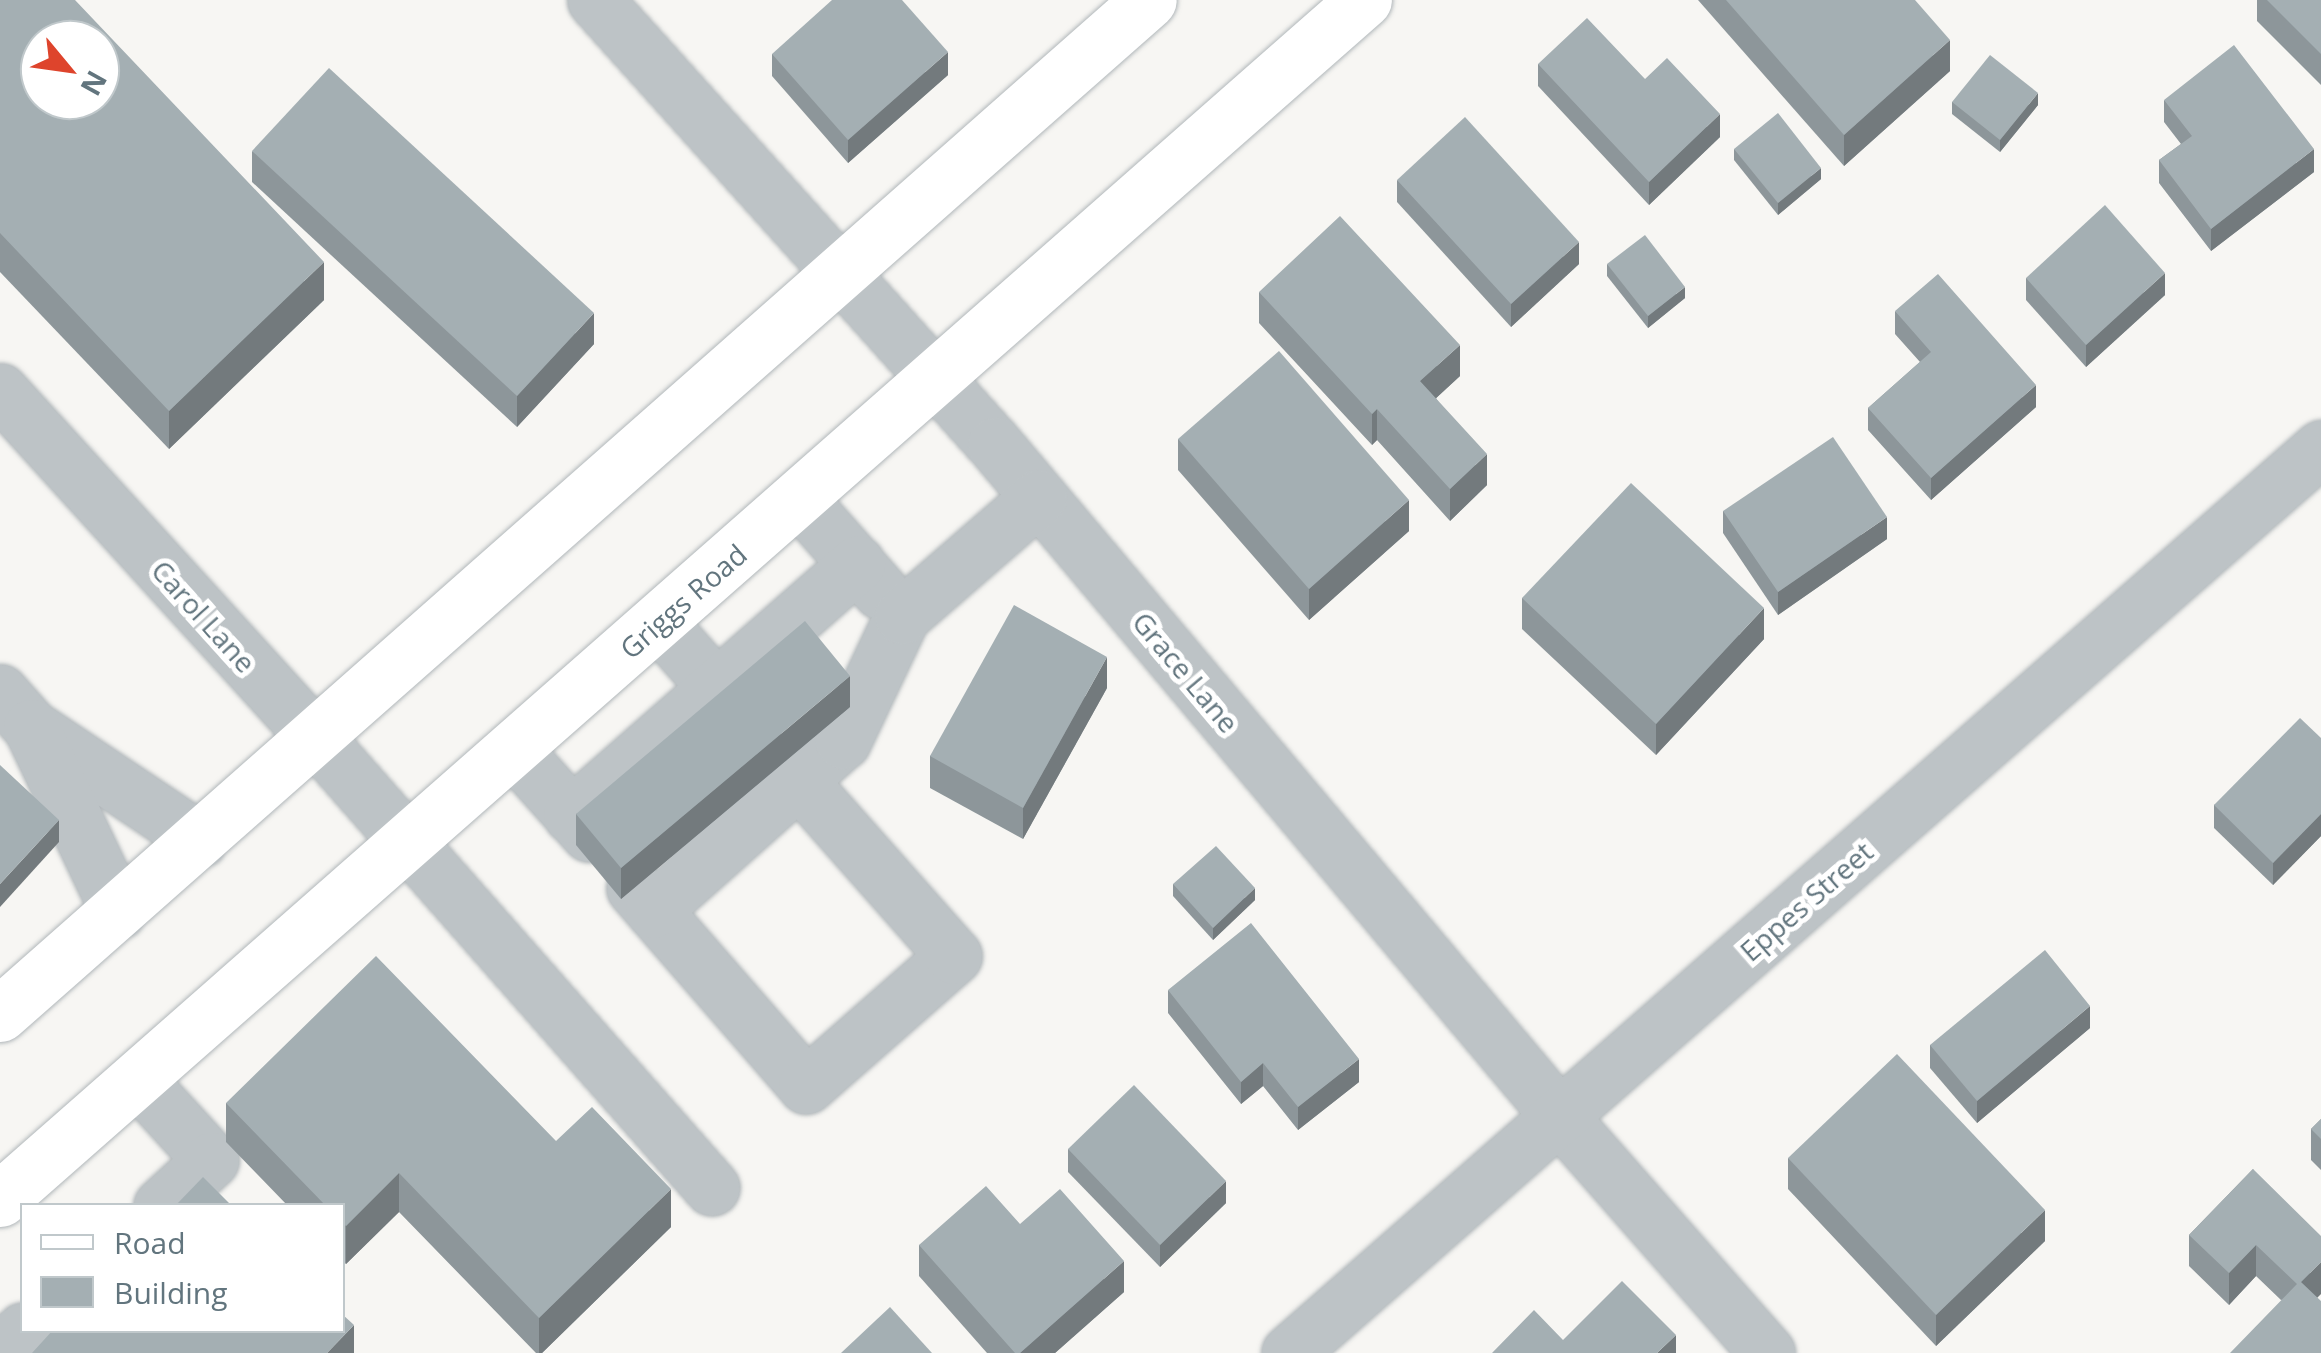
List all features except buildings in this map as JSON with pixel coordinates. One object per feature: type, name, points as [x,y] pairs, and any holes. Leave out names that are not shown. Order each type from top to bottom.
[{"type":"main road","points":[[0,1014],[1149,0]]},
{"type":"main road","name":"Griggs Road","points":[[0,1199],[1364,0]]},
{"type":"street","name":"Grace Lane","points":[[595,0],[936,378],[1560,1117],[1767,1353]]},
{"type":"street","name":"Carol Lane","points":[[0,391],[316,738],[712,1188]]},
{"type":"street","name":"Eppes Street","points":[[1289,1353],[2321,448]]},
{"type":"street","points":[[791,772],[954,956],[806,1086],[644,899],[791,772],[843,741],[902,616],[1039,497]]},
{"type":"street","points":[[799,498],[902,616]]},
{"type":"street","points":[[514,749],[580,825],[727,699],[857,564]]},
{"type":"street","points":[[658,622],[727,699]]},
{"type":"street","points":[[16,709],[200,840]]},
{"type":"street","points":[[16,709],[118,911]]},
{"type":"street","points":[[138,1080],[210,1160],[163,1203]]},
{"type":"street","points":[[0,1351],[20,1333]]}]
